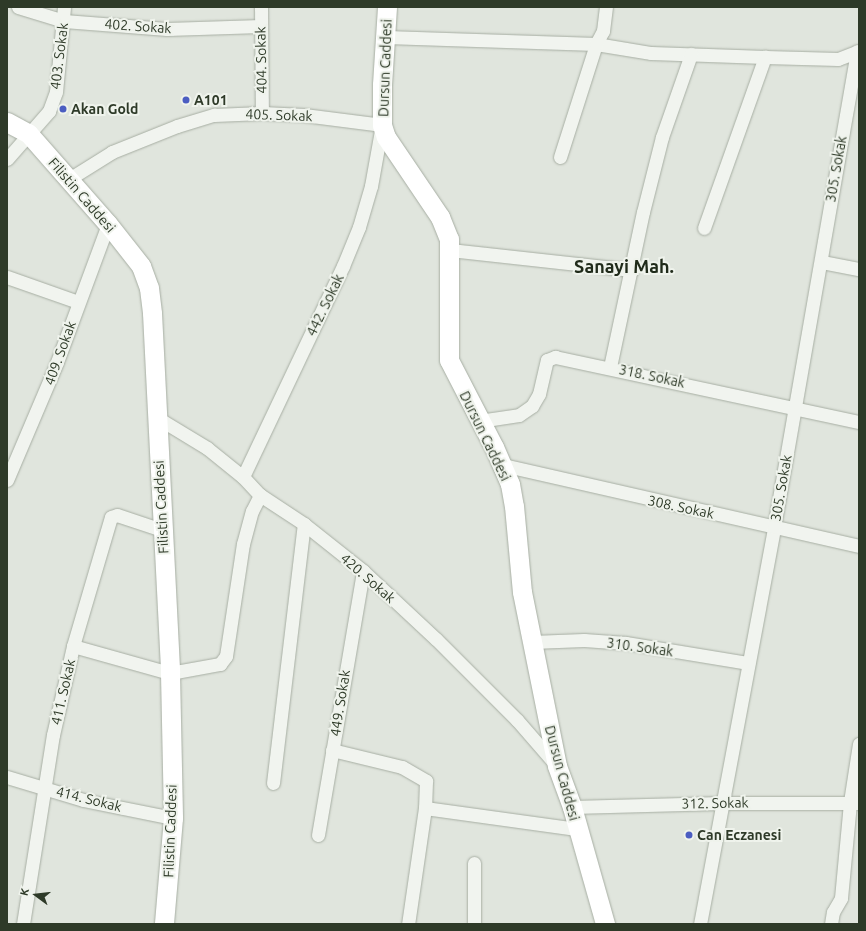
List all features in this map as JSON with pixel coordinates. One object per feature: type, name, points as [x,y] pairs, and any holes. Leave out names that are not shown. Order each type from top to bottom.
[{"type":"street","name":"402. Sokak","points":[[18,7],[64,21],[167,29],[261,26]]},
{"type":"street","name":"403. Sokak","points":[[7,159],[28,133],[49,111],[56,92],[64,21],[64,7]]},
{"type":"street","name":"404. Sokak","points":[[261,7],[262,113]]},
{"type":"street","name":"Dursun Caddesi","points":[[387,7],[382,85],[382,125],[386,137],[440,217],[450,250],[447,352],[479,421],[503,466],[514,506],[522,592],[557,766],[572,807],[605,924]]},
{"type":"street","points":[[560,157],[596,44],[602,31],[606,7]]},
{"type":"street","points":[[386,37],[596,44],[651,53],[765,57],[838,59],[858,51]]},
{"type":"street","name":"305. Sokak","points":[[700,924],[721,803],[774,527],[822,262],[831,191],[858,51]]},
{"type":"street","points":[[610,367],[632,270],[643,212],[662,137],[691,54]]},
{"type":"street","points":[[704,228],[765,57]]},
{"type":"street","name":"405. Sokak","points":[[69,179],[112,152],[177,126],[214,115],[262,113],[312,116],[382,125]]},
{"type":"street","points":[[7,122],[28,133]]},
{"type":"street","name":"442. Sokak","points":[[243,477],[343,266],[359,227],[371,186],[382,125]]},
{"type":"street","name":"Filistin Caddesi","points":[[28,133],[108,224],[141,266],[149,288],[152,313],[170,674],[172,818],[164,924]]},
{"type":"street","name":"409. Sokak","points":[[7,480],[27,437],[108,224]]},
{"type":"street","points":[[450,250],[632,270]]},
{"type":"street","points":[[822,262],[859,269]]},
{"type":"street","points":[[7,277],[78,302]]},
{"type":"street","name":"318. Sokak","points":[[479,421],[519,415],[532,406],[539,394],[547,360],[551,357],[610,367],[859,422]]},
{"type":"street","name":"420. Sokak","points":[[156,417],[207,448],[243,477],[260,495],[304,524],[363,571],[442,644],[517,720],[557,766]]},
{"type":"street","name":"308. Sokak","points":[[503,466],[859,546]]},
{"type":"street","points":[[73,646],[170,674],[220,664],[226,656],[243,544],[252,511],[260,495]]},
{"type":"street","name":"411. Sokak","points":[[22,924],[42,788],[73,646],[111,517],[117,515],[162,530]]},
{"type":"street","points":[[273,783],[304,524]]},
{"type":"street","name":"449. Sokak","points":[[318,835],[363,571]]},
{"type":"street","name":"310. Sokak","points":[[532,642],[584,640],[626,643],[748,663]]},
{"type":"street","points":[[831,924],[833,912],[841,898],[854,803],[859,744]]},
{"type":"street","points":[[332,750],[402,767],[423,779],[427,784],[425,808],[408,924]]},
{"type":"street","name":"414. Sokak","points":[[7,777],[83,800],[172,818]]},
{"type":"street","name":"312. Sokak","points":[[572,807],[721,803],[854,803]]},
{"type":"street","points":[[425,808],[577,829]]},
{"type":"street","points":[[474,863],[474,924]]},
{"type":"place","name":"A101","points":[[186,100]]},
{"type":"place","name":"Akan Gold","points":[[63,109]]},
{"type":"place","name":"Can Eczanesi","points":[[689,835]]},
{"type":"district","name":"Sanayi Mah.","points":[[624,266]]}]
